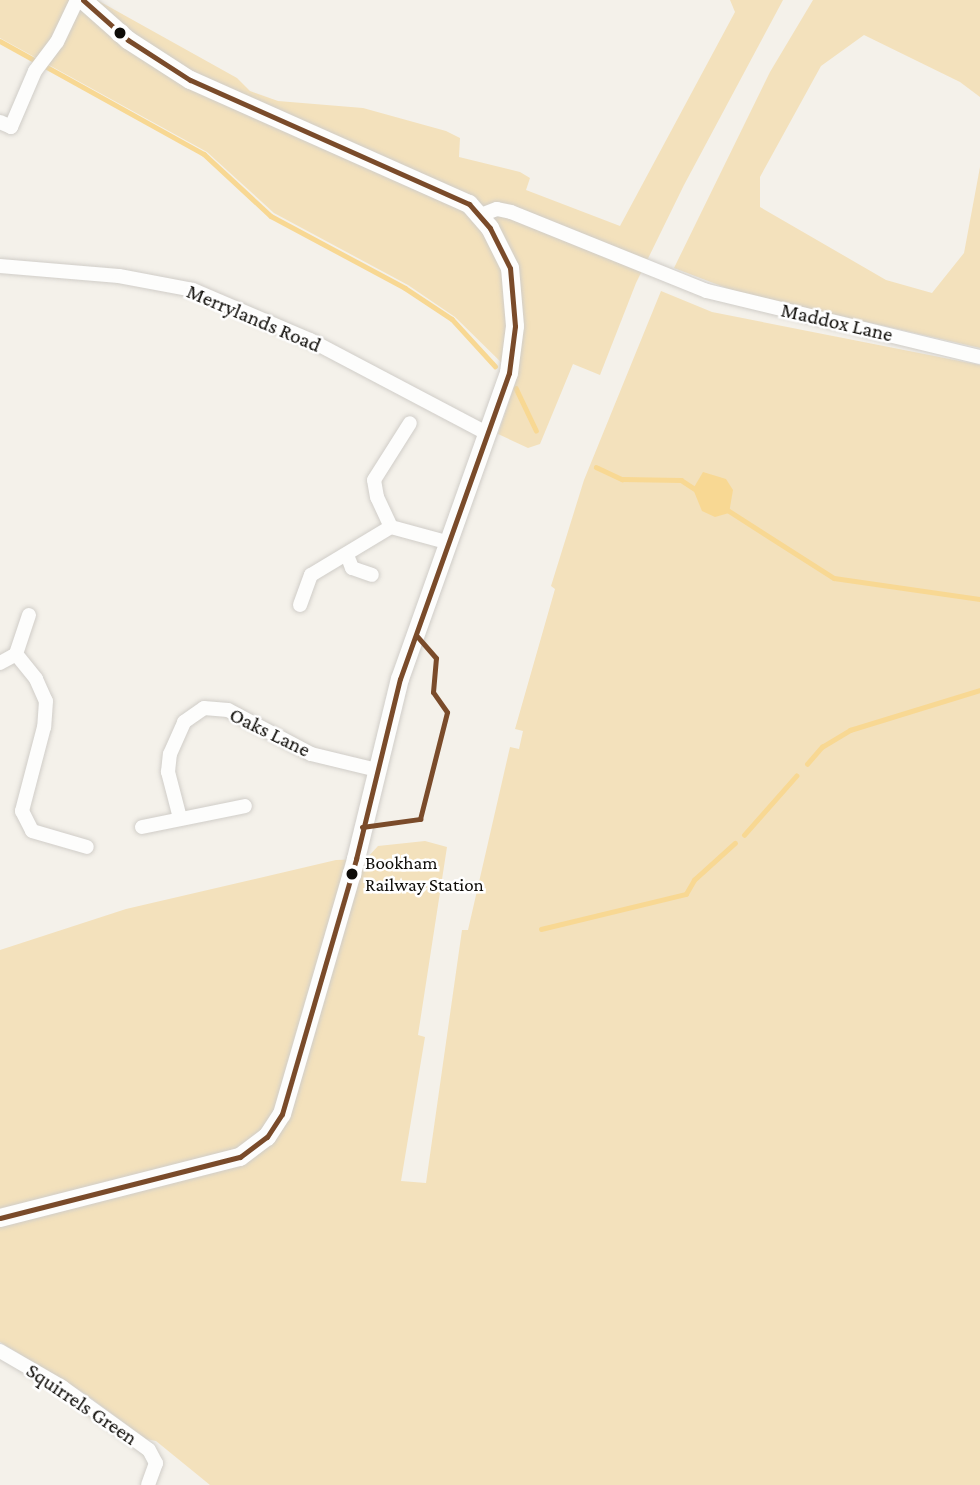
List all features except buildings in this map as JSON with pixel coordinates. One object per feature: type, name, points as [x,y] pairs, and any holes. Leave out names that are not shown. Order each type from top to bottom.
[{"type":"street","points":[[0,122],[11,127],[40,65],[77,0]]},
{"type":"street","points":[[0,1218],[240,1157],[267,1137],[282,1114],[298,1064],[400,679],[509,373],[516,326],[510,268],[481,215],[449,192],[190,80],[128,40],[83,0]]},
{"type":"street","name":"Maddox Lane","points":[[481,215],[502,209],[629,257],[694,286],[980,356]]},
{"type":"street","name":"Merrylands Road","points":[[0,266],[119,276],[193,290],[310,340],[488,434]]},
{"type":"street","points":[[391,527],[377,497],[374,480],[410,423]]},
{"type":"street","points":[[300,605],[311,575],[391,527],[450,542]]},
{"type":"street","points":[[347,555],[352,568],[372,575]]},
{"type":"street","points":[[0,663],[16,654],[29,615]]},
{"type":"street","points":[[16,654],[36,679],[46,701],[44,727],[22,811],[33,831],[87,847]]},
{"type":"street","name":"Oaks Lane","points":[[180,818],[168,772],[170,754],[184,722],[204,708],[228,710],[312,754],[377,770]]},
{"type":"street","points":[[142,827],[245,806]]},
{"type":"street","name":"Squirrels Green","points":[[0,1351],[136,1438],[156,1463],[148,1485]]},
{"type":"shaded area","points":[[0,0],[97,0],[237,78],[250,91],[278,101],[363,108],[446,131],[460,138],[459,157],[520,172],[530,178],[526,190],[620,226],[735,12],[730,0],[783,0],[684,185],[636,283],[600,375],[573,364],[540,444],[528,448],[498,434],[517,378],[455,317],[408,285],[274,213],[207,152],[0,38]]},
{"type":"shaded area","points":[[813,0],[980,0],[980,97],[960,82],[864,35],[821,66],[760,177],[760,207],[886,280],[932,293],[964,253],[980,167],[980,348],[737,292],[674,268],[770,72]]},
{"type":"shaded area","points":[[661,291],[712,312],[980,365],[980,1485],[210,1485],[156,1441],[146,1439],[84,1393],[0,1342],[0,950],[126,909],[336,860],[366,859],[378,846],[425,841],[447,847],[418,1035],[425,1037],[401,1181],[426,1183],[462,930],[468,930],[510,747],[519,749],[523,731],[515,729],[555,589],[551,586],[584,480]]},
{"type":"shaded area","points":[[703,472],[726,479],[733,490],[729,513],[715,517],[702,511],[693,489]]},
{"type":"waterway","points":[[0,41],[204,154],[271,216],[405,288],[452,319],[495,366]]},
{"type":"waterway","points":[[516,388],[536,430]]},
{"type":"waterway","points":[[596,467],[622,479],[681,480],[698,491]]},
{"type":"waterway","points":[[726,509],[834,578],[980,599]]},
{"type":"waterway","points":[[807,764],[822,747],[850,730],[980,690]]},
{"type":"waterway","points":[[744,835],[796,776]]},
{"type":"waterway","points":[[541,929],[686,894],[694,880],[735,843]]},
{"type":"transit line","points":[[0,1218],[240,1157],[267,1137],[282,1114],[356,859],[400,679],[509,373],[515,326],[510,268],[490,228],[469,204],[190,80],[128,40],[83,0]]},
{"type":"transit line","points":[[362,827],[420,819],[447,712],[433,692],[436,658],[416,635]]},
{"type":"place","name":"Bookham Railway Station","points":[[352,874]]}]
